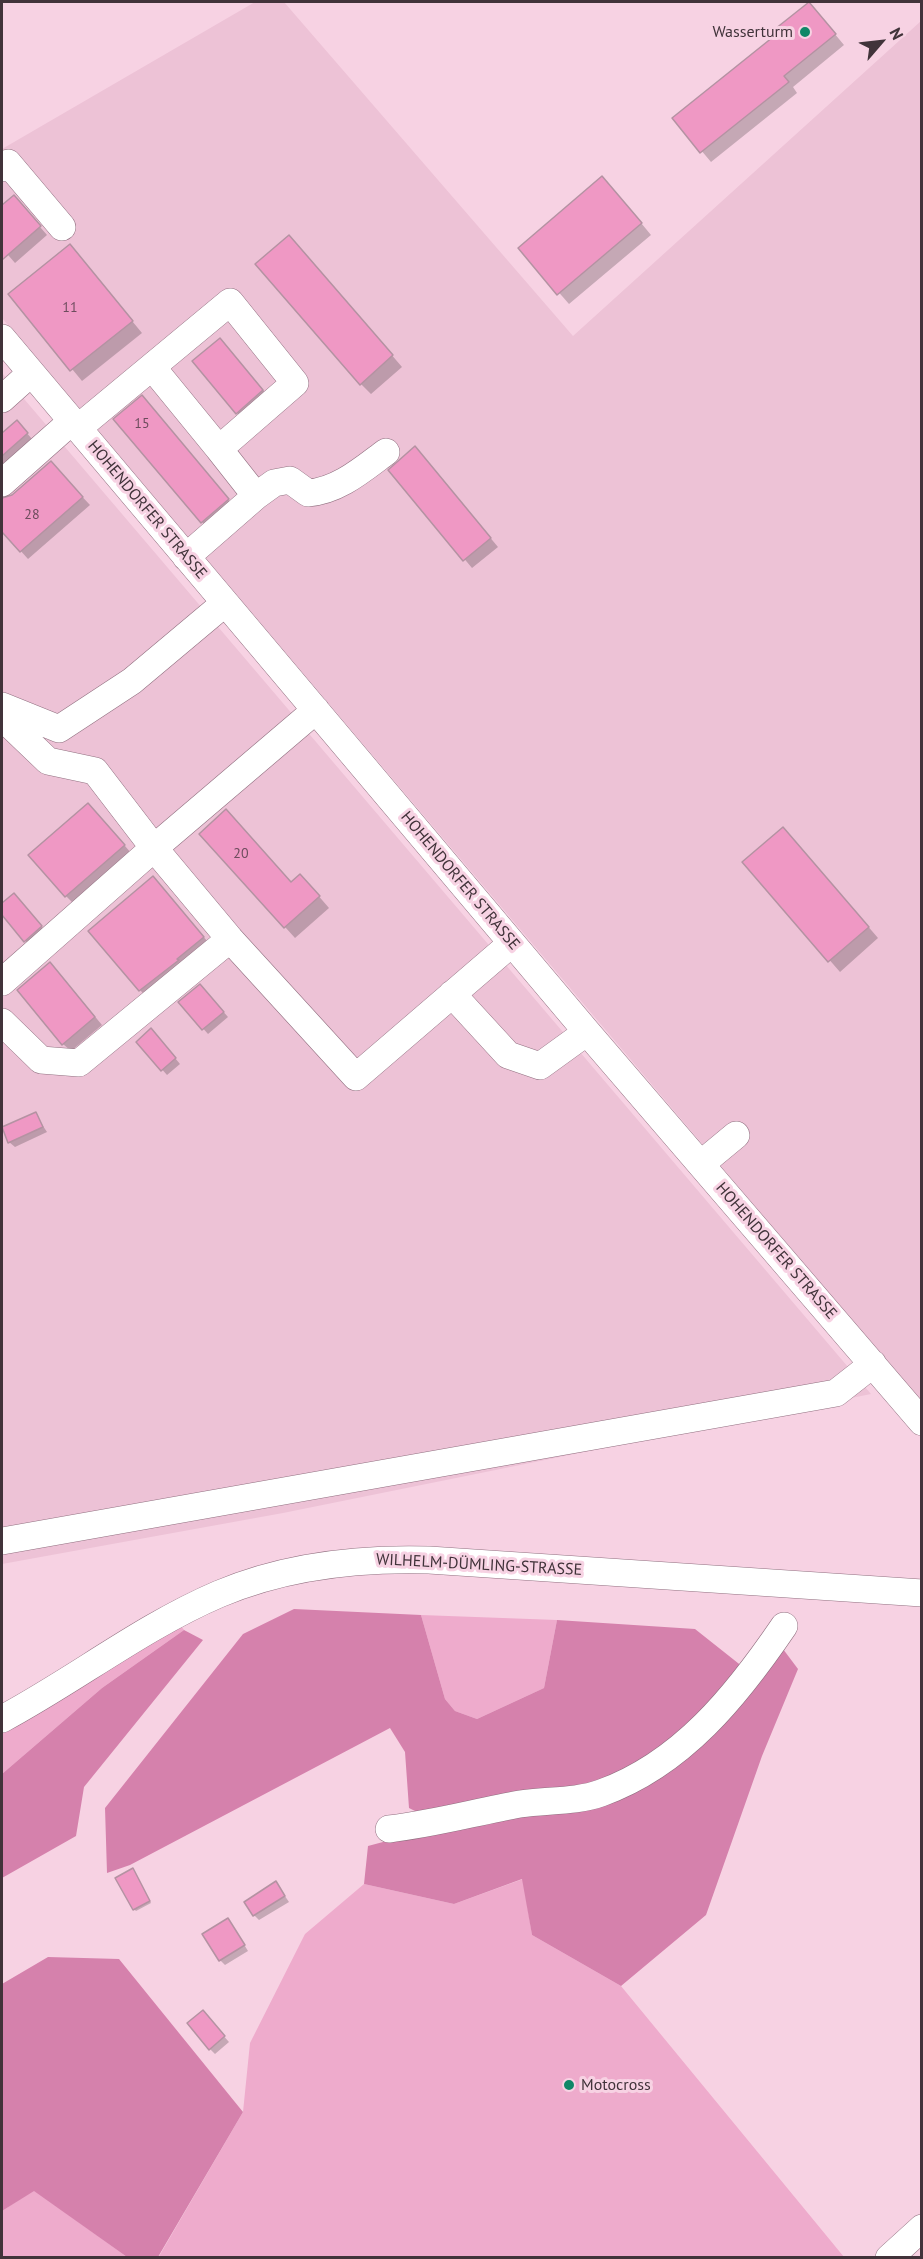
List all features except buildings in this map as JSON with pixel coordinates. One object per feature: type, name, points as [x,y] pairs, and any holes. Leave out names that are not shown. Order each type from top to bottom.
[{"type":"street","points":[[2,168],[8,163],[63,227]]},
{"type":"street","points":[[2,483],[152,367],[230,302],[295,383],[219,449]]},
{"type":"street","name":"HOHENDORFER STRASSE","points":[[2,338],[587,1032],[921,1422]]},
{"type":"street","points":[[152,367],[256,496]]},
{"type":"street","points":[[2,399],[31,373]]},
{"type":"street","points":[[186,557],[274,483],[290,480],[308,493],[319,492],[353,476],[386,452]]},
{"type":"street","points":[[2,706],[59,729],[132,681],[225,603]]},
{"type":"street","points":[[2,982],[316,710]]},
{"type":"street","points":[[2,717],[48,761],[95,771],[154,848],[230,939],[356,1077],[512,943]]},
{"type":"street","points":[[2,1022],[41,1060],[79,1063],[230,939]]},
{"type":"street","points":[[452,994],[508,1055],[540,1066],[587,1032]]},
{"type":"street","points":[[701,1164],[736,1135]]},
{"type":"street","points":[[2,1541],[836,1393],[873,1364]]},
{"type":"street","name":"WILHELM-DÜMLING-STRASSE","points":[[2,1719],[44,1697],[170,1618],[219,1594],[270,1576],[336,1564],[385,1559],[429,1560],[921,1593]]},
{"type":"street","points":[[389,1829],[520,1804],[600,1794],[637,1776],[665,1760],[712,1719],[761,1660],[784,1626]]},
{"type":"street","points":[[889,2258],[921,2228]]},
{"type":"shaded area","points":[[255,2],[284,2],[573,336],[921,21],[921,1402],[2,318],[2,149]]},
{"type":"shaded area","points":[[2,373],[871,1394],[283,1513],[2,1564]]},
{"type":"shaded area","points":[[294,1609],[421,1615],[445,1699],[455,1711],[477,1719],[544,1688],[557,1620],[695,1629],[748,1671],[709,1719],[601,1790],[427,1817],[409,1808],[405,1752],[390,1728],[130,1865],[107,1873],[105,1808],[243,1634]]},
{"type":"shaded area","points":[[421,1615],[557,1620],[544,1688],[477,1719],[455,1711],[445,1699]]},
{"type":"shaded area","points":[[175,1618],[184,1630],[102,1688],[2,1774],[2,1727]]},
{"type":"shaded area","points":[[184,1630],[203,1640],[84,1787],[76,1836],[2,1878],[2,1774],[102,1688]]},
{"type":"shaded area","points":[[783,1649],[798,1669],[762,1756],[706,1915],[621,1986],[532,1935],[522,1879],[454,1904],[364,1884],[368,1846],[484,1815],[594,1806]]},
{"type":"shaded area","points":[[523,1879],[532,1935],[621,1986],[844,2257],[158,2258],[243,2112],[250,2043],[305,1934],[364,1884],[454,1904]]},
{"type":"shaded area","points":[[48,1957],[119,1959],[243,2112],[158,2257],[127,2257],[34,2191],[2,2211],[2,1984]]},
{"type":"shaded area","points":[[34,2190],[127,2257],[2,2258],[2,2211]]},
{"type":"place","name":"Wasserturm","points":[[805,32]]},
{"type":"place","name":"Motocross","points":[[569,2085]]}]
